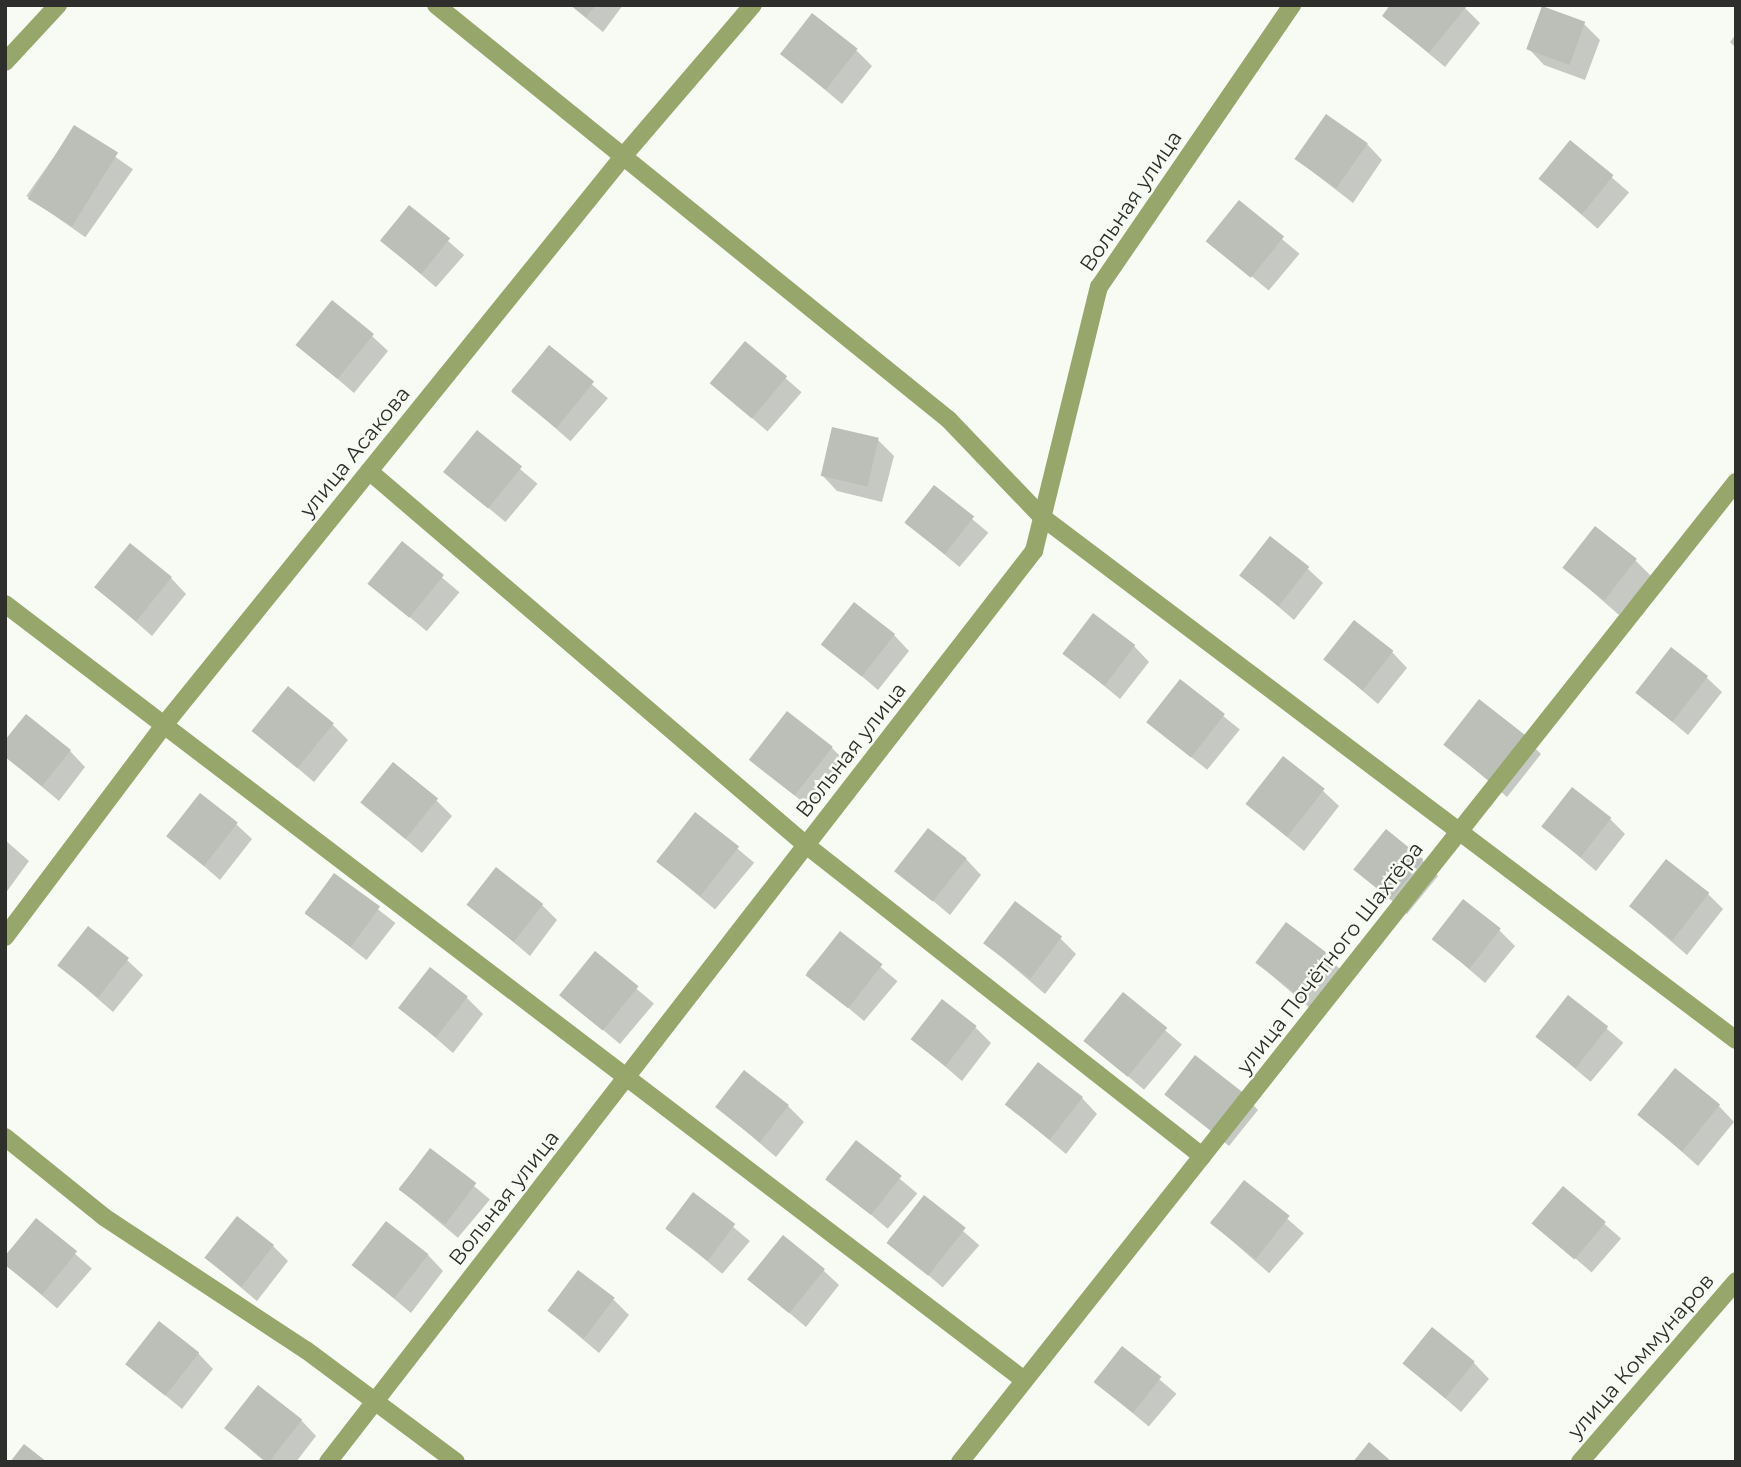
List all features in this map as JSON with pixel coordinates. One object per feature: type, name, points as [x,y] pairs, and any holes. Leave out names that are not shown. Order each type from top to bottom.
[{"type":"street","points":[[5,62],[58,5]]},
{"type":"street","points":[[436,5],[626,153],[950,420],[1042,517],[1250,680],[1459,831],[1736,1040]]},
{"type":"street","name":"улица Асакова","points":[[5,937],[164,725],[626,153],[752,5]]},
{"type":"street","name":"Вольная улица","points":[[328,1462],[1034,551],[1099,287],[1292,5]]},
{"type":"street","points":[[369,471],[806,845],[1202,1156]]},
{"type":"street","name":"улица Почётного Шахтёра","points":[[960,1462],[1736,482]]},
{"type":"street","points":[[5,604],[629,1073],[1024,1380]]},
{"type":"street","points":[[5,1137],[104,1217],[376,1401],[456,1462]]},
{"type":"street","name":"улица Коммунаров","points":[[1580,1462],[1736,1281]]},
{"type":"building","points":[[571,5],[596,5],[586,17]]},
{"type":"building","points":[[1390,5],[1466,7],[1429,53],[1382,16]]},
{"type":"building","points":[[1542,6],[1585,22],[1569,65],[1526,49]]},
{"type":"building","points":[[812,13],[858,49],[826,90],[780,54]]},
{"type":"building","points":[[1326,114],[1368,143],[1336,188],[1294,159]]},
{"type":"building","points":[[74,125],[118,153],[72,226],[28,199]]},
{"type":"building","points":[[1570,140],[1614,175],[1582,214],[1539,179]]},
{"type":"building","points":[[1239,200],[1284,237],[1251,278],[1206,241]]},
{"type":"building","points":[[409,205],[450,238],[421,274],[380,241]]},
{"type":"building","points":[[332,300],[374,334],[337,379],[295,345]]},
{"type":"building","points":[[745,341],[787,376],[752,418],[710,383]]},
{"type":"building","points":[[549,345],[594,382],[556,428],[511,392]]},
{"type":"building","points":[[832,427],[879,438],[868,487],[821,476]]},
{"type":"building","points":[[477,430],[522,467],[488,508],[443,472]]},
{"type":"building","points":[[934,485],[974,516],[945,554],[904,523]]},
{"type":"building","points":[[1595,526],[1637,559],[1604,600],[1562,568]]},
{"type":"building","points":[[1270,536],[1309,567],[1279,606],[1239,575]]},
{"type":"building","points":[[402,541],[444,575],[409,618],[367,584]]},
{"type":"building","points":[[130,543],[172,577],[136,621],[94,587]]},
{"type":"building","points":[[854,602],[895,634],[862,677],[821,645]]},
{"type":"building","points":[[1093,613],[1135,645],[1105,686],[1062,654]]},
{"type":"building","points":[[1354,620],[1393,651],[1363,690],[1323,659]]},
{"type":"building","points":[[1671,647],[1708,676],[1672,722],[1635,693]]},
{"type":"building","points":[[1180,679],[1225,714],[1191,757],[1146,722]]},
{"type":"building","points":[[288,686],[334,723],[297,768],[251,731]]},
{"type":"building","points":[[1479,699],[1527,737],[1491,782],[1443,745]]},
{"type":"building","points":[[787,711],[833,747],[795,796],[749,760]]},
{"type":"building","points":[[26,714],[71,750],[42,786],[5,757],[5,740]]},
{"type":"building","points":[[1283,756],[1325,789],[1287,837],[1245,804]]},
{"type":"building","points":[[393,762],[438,799],[405,839],[360,802]]},
{"type":"building","points":[[1572,787],[1611,818],[1581,857],[1541,826]]},
{"type":"building","points":[[200,793],[238,823],[204,866],[166,836]]},
{"type":"building","points":[[695,812],[739,846],[700,896],[656,862]]},
{"type":"building","points":[[928,828],[967,858],[933,902],[894,871]]},
{"type":"building","points":[[1386,829],[1423,859],[1391,900],[1353,869]]},
{"type":"building","points":[[1666,859],[1709,893],[1672,940],[1629,906]]},
{"type":"building","points":[[496,867],[543,904],[514,942],[466,905]]},
{"type":"building","points":[[334,873],[380,907],[351,947],[305,913]]},
{"type":"building","points":[[1463,899],[1501,929],[1469,969],[1432,939]]},
{"type":"building","points":[[1015,901],[1062,937],[1030,979],[983,943]]},
{"type":"building","points":[[1286,922],[1327,953],[1296,993],[1255,963]]},
{"type":"building","points":[[88,926],[129,958],[98,997],[57,965]]},
{"type":"building","points":[[840,931],[883,964],[848,1008],[806,975]]},
{"type":"building","points":[[595,951],[639,986],[603,1031],[559,995]]},
{"type":"building","points":[[430,967],[468,997],[436,1038],[398,1008]]},
{"type":"building","points":[[1123,992],[1167,1028],[1128,1077],[1083,1041]]},
{"type":"building","points":[[1568,995],[1608,1026],[1576,1068],[1535,1037]]},
{"type":"building","points":[[942,999],[977,1026],[945,1066],[911,1039]]},
{"type":"building","points":[[1195,1055],[1244,1093],[1213,1133],[1164,1094]]},
{"type":"building","points":[[1038,1062],[1083,1097],[1050,1140],[1005,1105]]},
{"type":"building","points":[[1675,1068],[1720,1105],[1682,1151],[1637,1115]]},
{"type":"building","points":[[744,1070],[789,1105],[760,1142],[715,1107]]},
{"type":"building","points":[[856,1140],[902,1176],[871,1215],[825,1179]]},
{"type":"building","points":[[430,1148],[476,1183],[445,1224],[399,1190]]},
{"type":"building","points":[[1244,1180],[1290,1216],[1256,1259],[1210,1223]]},
{"type":"building","points":[[1563,1186],[1606,1222],[1574,1260],[1532,1224]]},
{"type":"building","points":[[693,1192],[735,1224],[708,1261],[665,1229]]},
{"type":"building","points":[[924,1195],[966,1228],[928,1276],[886,1243]]},
{"type":"building","points":[[237,1216],[274,1245],[241,1287],[204,1258]]},
{"type":"building","points":[[36,1218],[77,1251],[42,1295],[5,1265],[5,1256]]},
{"type":"building","points":[[386,1221],[429,1254],[394,1298],[352,1265]]},
{"type":"building","points":[[783,1235],[825,1269],[789,1313],[747,1279]]},
{"type":"building","points":[[578,1270],[615,1298],[584,1338],[547,1311]]},
{"type":"building","points":[[159,1321],[199,1352],[165,1396],[125,1364]]},
{"type":"building","points":[[1432,1327],[1475,1362],[1445,1398],[1402,1364]]},
{"type":"building","points":[[1122,1346],[1161,1377],[1133,1413],[1094,1382]]},
{"type":"building","points":[[258,1385],[302,1419],[269,1462],[224,1428]]},
{"type":"building","points":[[1369,1442],[1392,1462],[1353,1462]]},
{"type":"building","points":[[24,1444],[47,1462],[10,1462]]}]
